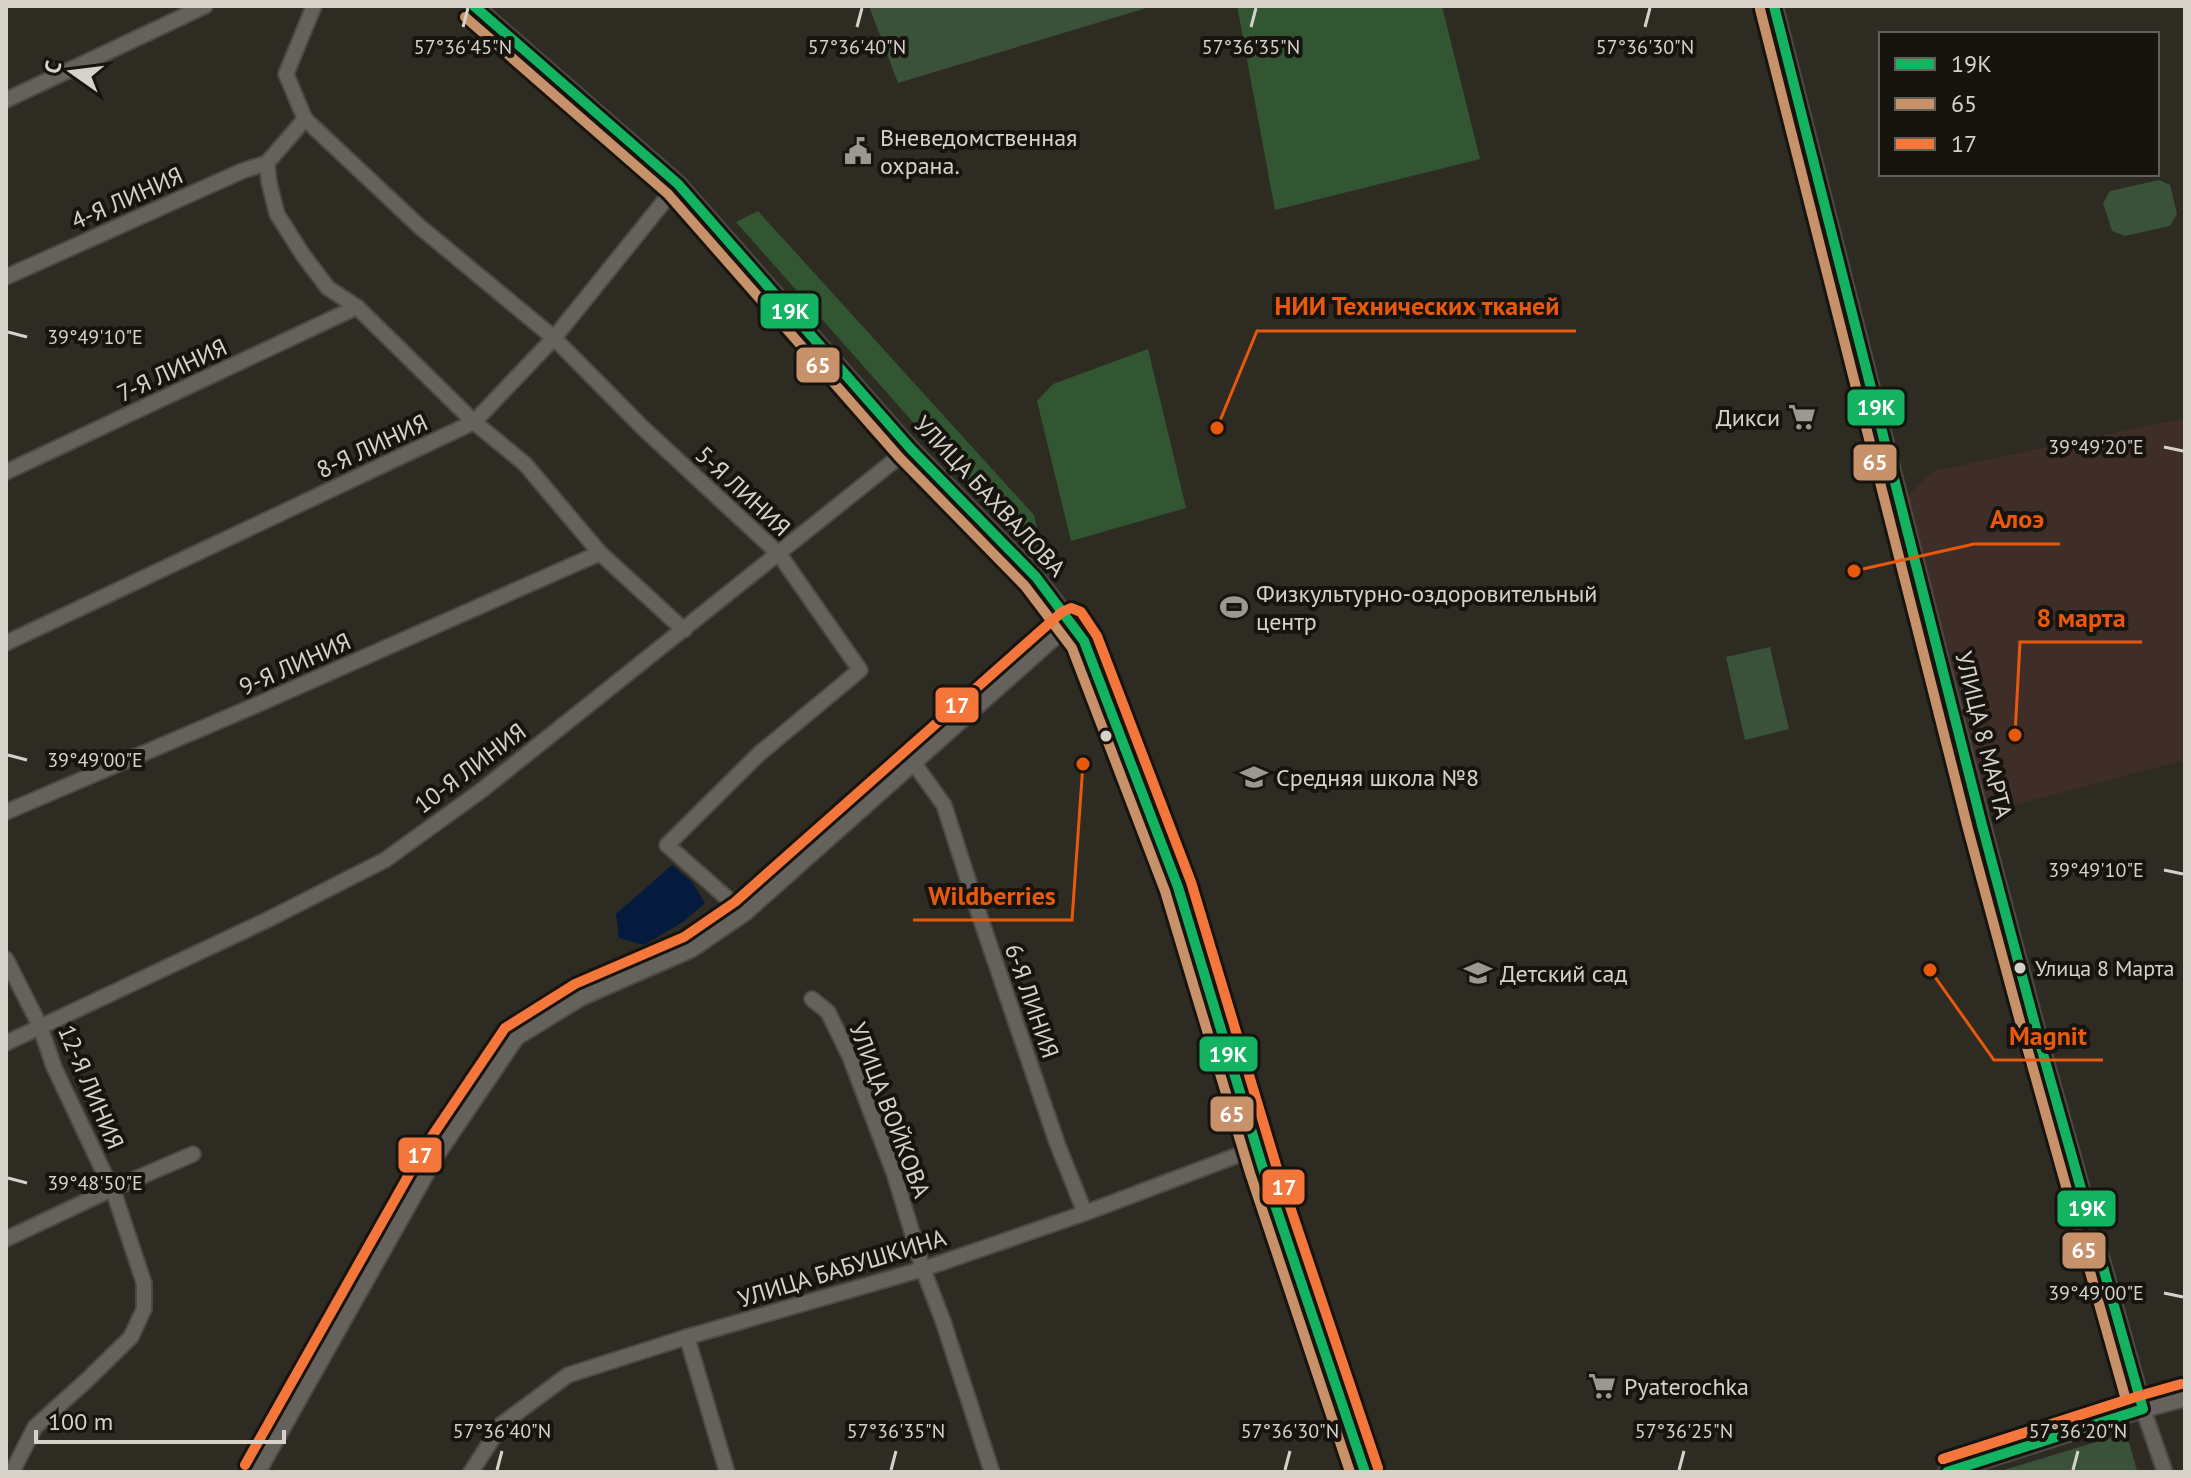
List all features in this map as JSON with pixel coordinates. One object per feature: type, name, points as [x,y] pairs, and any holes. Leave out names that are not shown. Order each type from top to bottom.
[{"type":"street","points":[[6,100],[205,6]]},
{"type":"street","points":[[314,6],[286,74],[305,119],[267,163],[277,214],[328,288],[357,307],[474,422],[525,464],[600,553],[684,630]]},
{"type":"street","name":"УЛИЦА БАХВАЛОВА","points":[[474,6],[678,184],[910,448],[1036,577],[1084,641],[1178,887],[1257,1148],[1365,1472]]},
{"type":"street","name":"УЛИЦА 8 МАРТА","points":[[1774,6],[2038,1036],[2143,1409],[2165,1472]]},
{"type":"street","name":"5-Я ЛИНИЯ","points":[[305,119],[420,227],[554,338],[643,428],[779,554],[860,670],[760,753],[667,845],[744,913]]},
{"type":"street","name":"4-Я ЛИНИЯ","points":[[6,277],[242,171],[267,163]]},
{"type":"street","name":"8-Я ЛИНИЯ","points":[[6,643],[474,422],[554,338],[678,184]]},
{"type":"street","name":"7-Я ЛИНИЯ","points":[[6,472],[357,307]]},
{"type":"street","name":"10-Я ЛИНИЯ","points":[[6,1043],[267,920],[385,860],[482,790],[910,448]]},
{"type":"street","name":"9-Я ЛИНИЯ","points":[[6,812],[600,553]]},
{"type":"street","points":[[257,1472],[436,1155],[516,1037],[581,997],[691,949],[744,913],[1071,622]]},
{"type":"street","name":"6-Я ЛИНИЯ","points":[[913,762],[944,805],[1057,1143],[1085,1213]]},
{"type":"street","name":"12-Я ЛИНИЯ","points":[[6,959],[40,1026],[54,1067],[112,1189],[144,1283],[144,1309],[131,1337],[35,1427],[12,1472]]},
{"type":"street","name":"УЛИЦА ВОЙКОВА","points":[[812,999],[828,1012],[850,1057],[894,1173],[992,1472]]},
{"type":"street","name":"УЛИЦА БАБУШКИНА","points":[[471,1472],[502,1424],[568,1375],[923,1269],[1085,1213],[1257,1148]]},
{"type":"street","points":[[6,1239],[193,1154]]},
{"type":"street","points":[[687,1337],[727,1472]]},
{"type":"street","points":[[1947,1472],[2185,1398]]},
{"type":"shaded area","points":[[2185,418],[2185,760],[1984,813],[1904,499],[1934,471]]},
{"type":"green space","points":[[869,6],[1153,6],[898,83]]},
{"type":"green space","points":[[1237,6],[1442,6],[1480,159],[1275,210]]},
{"type":"green space","points":[[2159,180],[2170,185],[2177,214],[2170,226],[2125,236],[2112,231],[2103,203],[2110,191]]},
{"type":"green space","points":[[758,211],[1034,515],[1049,576],[736,222]]},
{"type":"green space","points":[[1148,349],[1186,508],[1071,541],[1037,401],[1053,384]]},
{"type":"green space","points":[[1770,647],[1789,729],[1745,740],[1726,657]]},
{"type":"green space","points":[[2126,1433],[2137,1470],[2131,1472],[1997,1472]]},
{"type":"water","points":[[672,865],[692,882],[705,903],[683,922],[644,945],[619,938],[616,914]]},
{"type":"transit line","name":"19К","points":[[474,6],[678,184],[910,448],[1036,577],[1084,641],[1178,887],[1263,1169],[1365,1472]]},
{"type":"transit line","name":"19К","points":[[1774,6],[1982,825],[2143,1409],[1947,1472]]},
{"type":"transit line","name":"65","points":[[1760,9],[1968,829],[2126,1400],[1943,1459]]},
{"type":"transit line","name":"65","points":[[465,17],[668,194],[899,457],[1025,586],[1072,648],[1165,891],[1250,1173],[1350,1472]]},
{"type":"transit line","name":"17","points":[[245,1465],[424,1148],[505,1028],[575,984],[684,937],[735,902],[1062,612],[1071,608],[1081,612],[1097,636],[1191,882],[1276,1165],[1378,1468]]},
{"type":"transit line","name":"17","points":[[1943,1459],[2181,1384]]},
{"type":"place","name":"Вневедомственная охрана.","points":[[858,151]]},
{"type":"place","name":"Дикси","points":[[1802,417]]},
{"type":"place","name":"НИИ Технических тканей","points":[[1217,428]]},
{"type":"place","name":"Алоэ","points":[[1854,571]]},
{"type":"place","name":"Физкультурно-оздоровительный центр","points":[[1234,607]]},
{"type":"place","name":"8 марта","points":[[2015,735]]},
{"type":"place","name":"Wildberries","points":[[1083,764]]},
{"type":"place","name":"Средняя школа №8","points":[[1254,777]]},
{"type":"place","name":"Улица 8 Марта","points":[[2020,968]]},
{"type":"place","name":"Magnit","points":[[1930,970]]},
{"type":"place","name":"Детский сад","points":[[1478,973]]},
{"type":"place","name":"Pyaterochka","points":[[1602,1386]]}]
